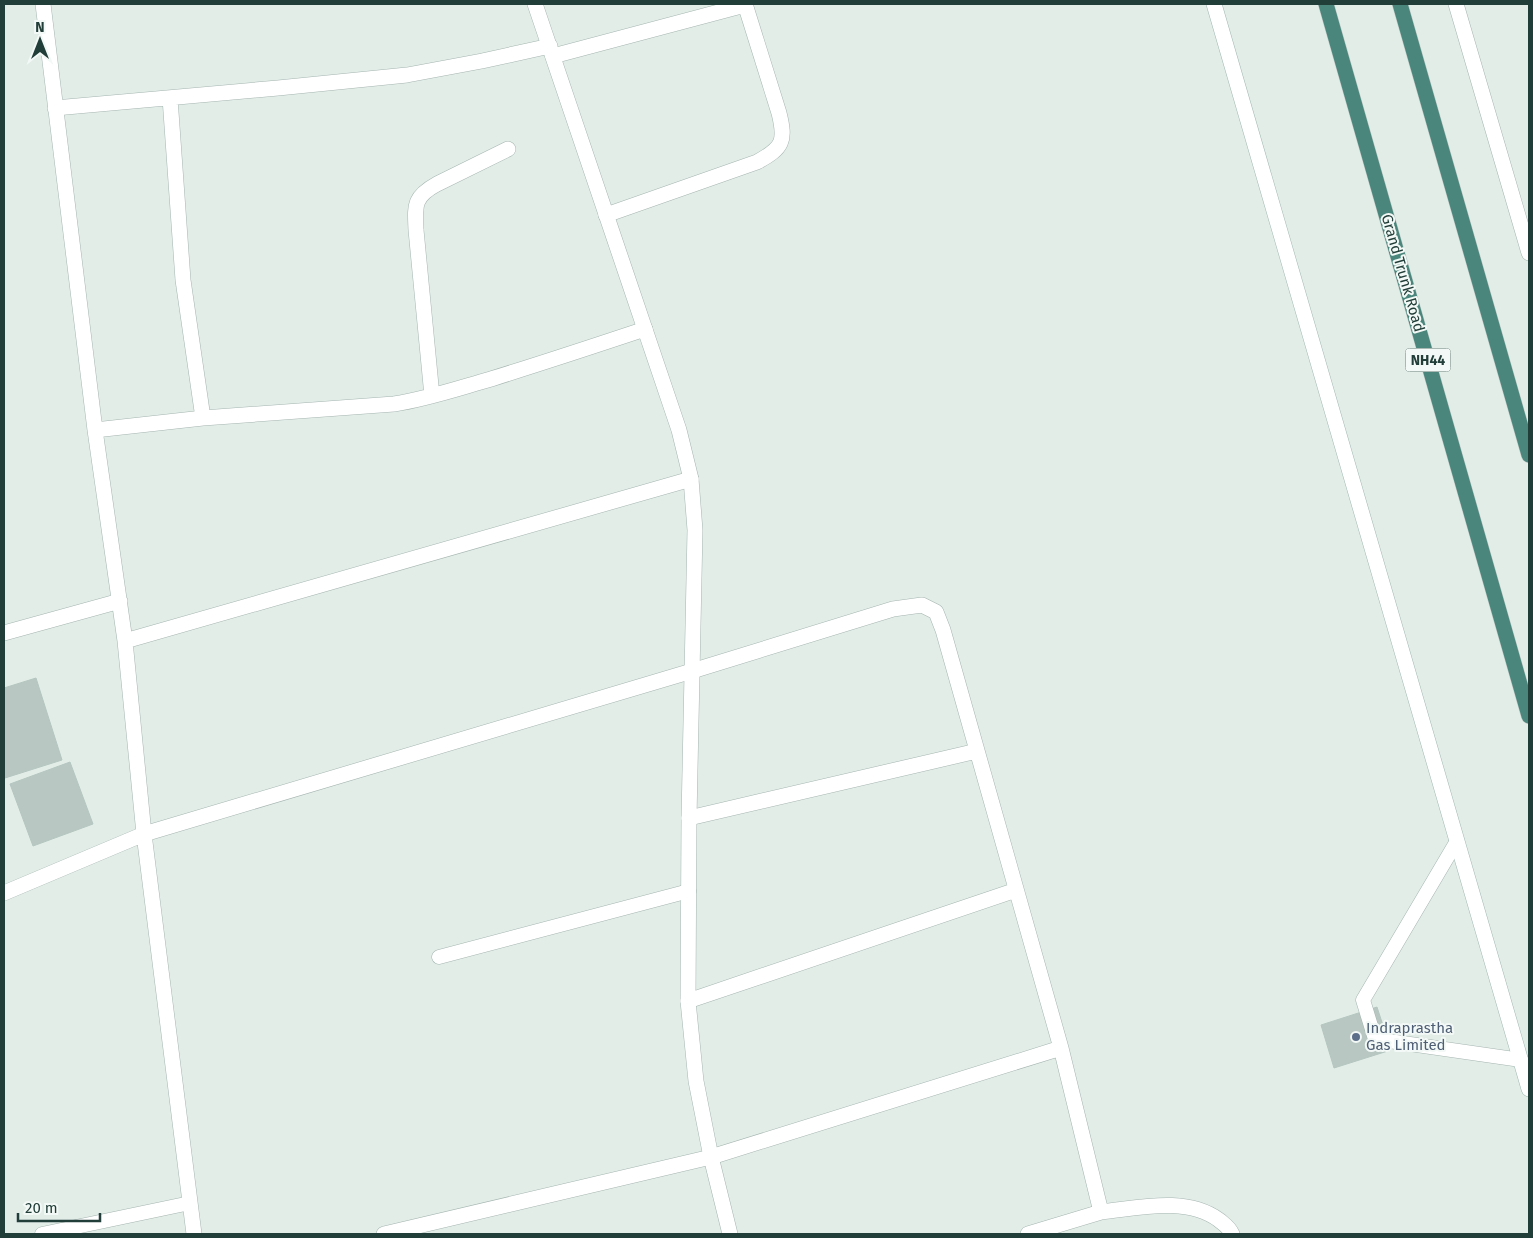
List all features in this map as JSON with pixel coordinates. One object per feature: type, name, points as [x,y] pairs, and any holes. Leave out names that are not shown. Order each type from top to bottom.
[{"type":"highway","name":"Grand Trunk Road","points":[[1326,4],[1529,716]]},
{"type":"highway","points":[[1400,4],[1529,454]]},
{"type":"street","points":[[43,4],[95,430],[125,640],[144,834],[194,1234]]},
{"type":"street","points":[[536,4],[679,430],[691,479],[695,530],[689,818],[688,1001],[696,1081],[711,1157],[730,1234]]},
{"type":"street","points":[[55,108],[407,75],[551,51],[745,4],[783,128],[781,144],[774,153],[758,162],[606,215]]},
{"type":"street","points":[[1214,4],[1529,1089]]},
{"type":"street","points":[[1456,4],[1529,253]]},
{"type":"street","points":[[170,98],[182,280],[203,418]]},
{"type":"street","points":[[432,396],[416,230],[415,209],[418,197],[427,189],[508,149]]},
{"type":"street","points":[[95,430],[203,418],[394,404],[432,396],[645,329]]},
{"type":"street","points":[[125,640],[691,479]]},
{"type":"street","points":[[4,633],[120,600]]},
{"type":"street","points":[[4,894],[144,834],[692,671],[893,609],[922,605],[936,612],[943,630],[1061,1048],[1101,1212]]},
{"type":"street","points":[[689,818],[977,751]]},
{"type":"street","points":[[688,1001],[1016,890]]},
{"type":"street","points":[[384,1234],[711,1157],[1061,1048]]},
{"type":"street","points":[[1028,1234],[1101,1212],[1186,1206],[1208,1212],[1229,1228],[1232,1234]]},
{"type":"lane","points":[[1457,840],[1363,1000],[1375,1039],[1521,1060]]},
{"type":"lane","points":[[439,957],[689,891]]},
{"type":"lane","points":[[42,1234],[190,1203]]},
{"type":"building","points":[[36,678],[62,760],[5,778],[4,688]]},
{"type":"building","points":[[70,762],[93,824],[33,846],[10,784]]},
{"type":"building","name":"Indraprastha Gas Limited","points":[[1377,1007],[1391,1050],[1334,1068],[1321,1025]]},
{"type":"place","name":"Indraprastha Gas Limited","points":[[1356,1037]]}]
